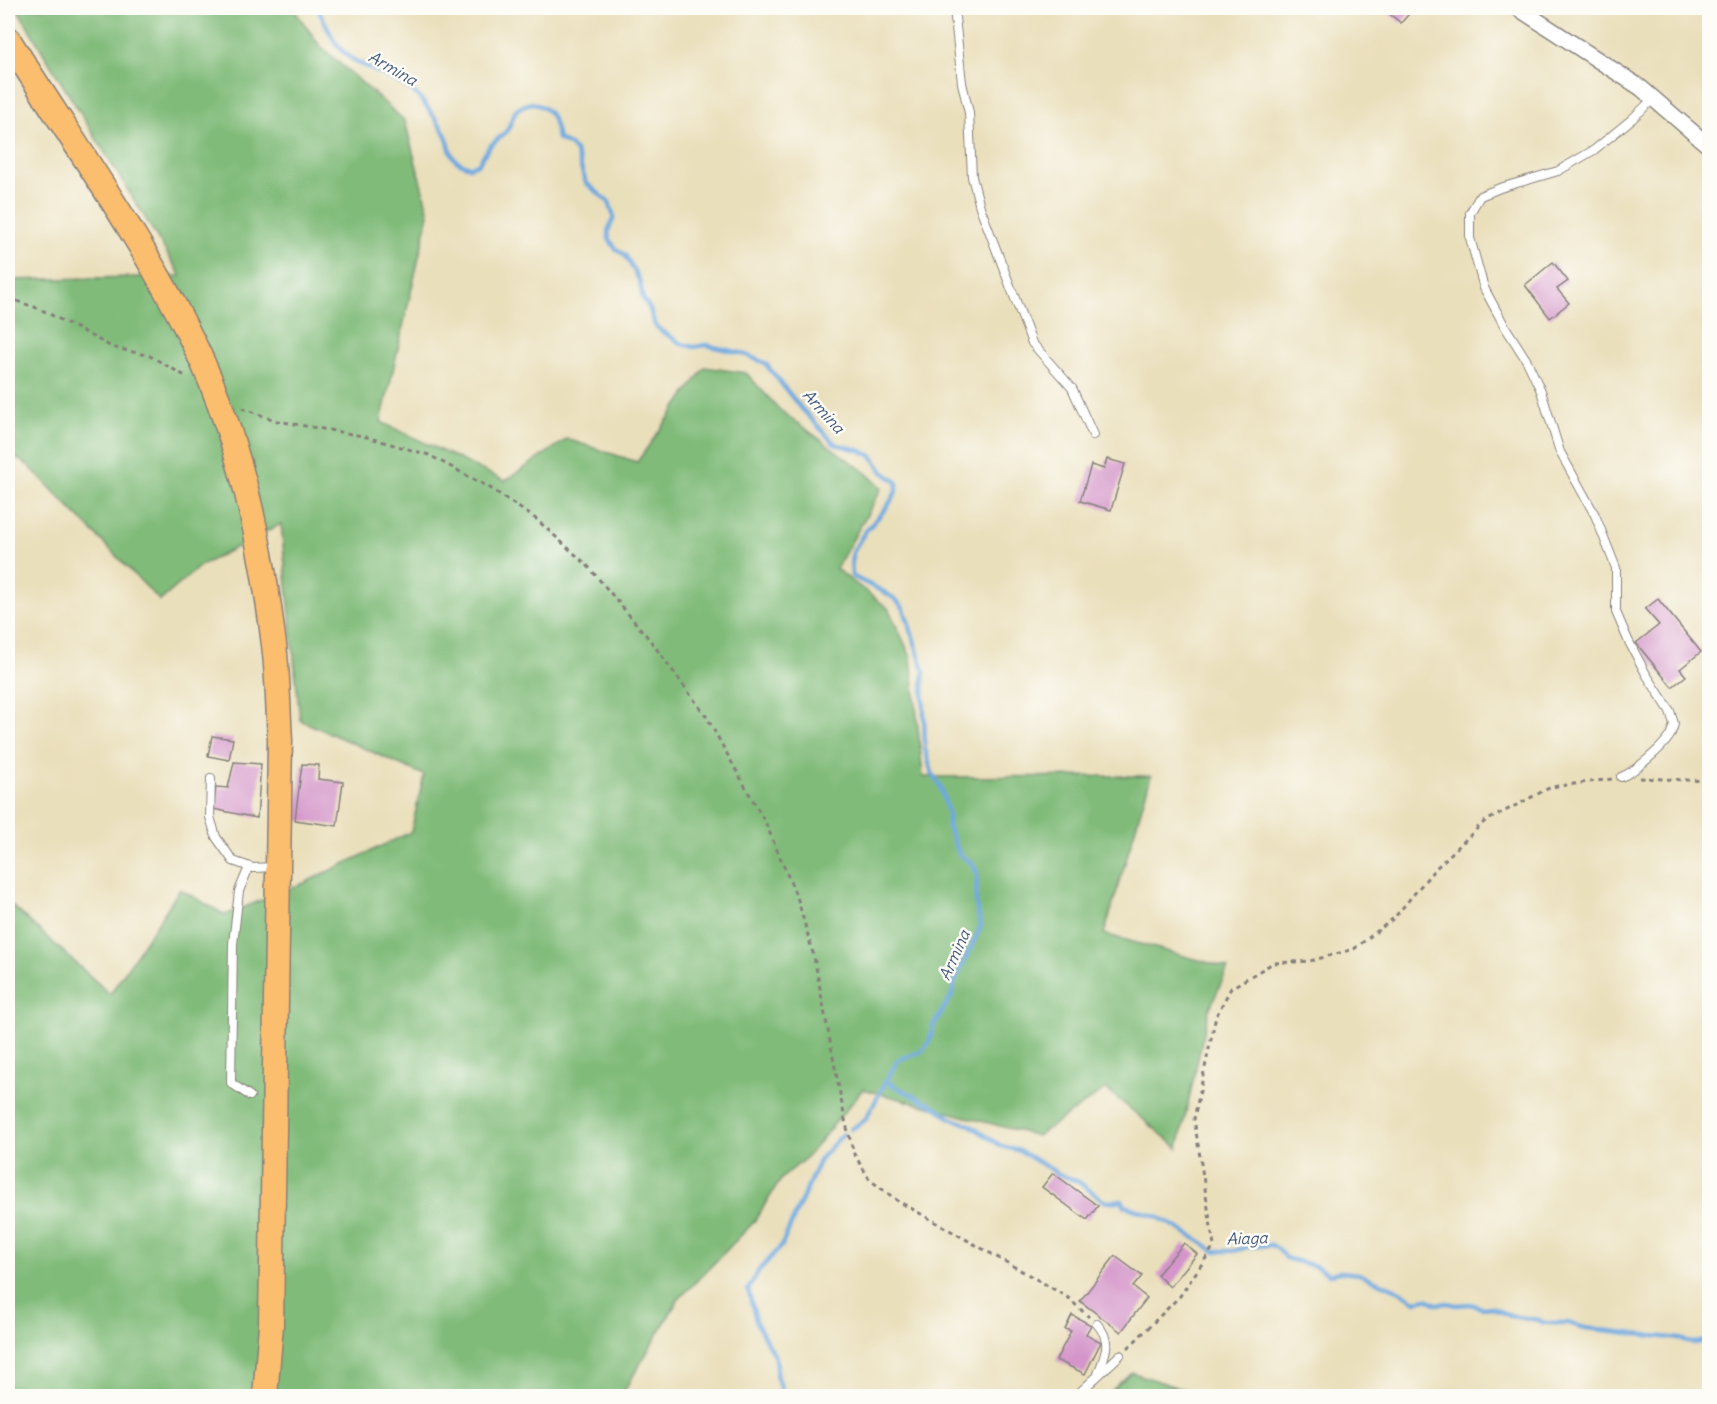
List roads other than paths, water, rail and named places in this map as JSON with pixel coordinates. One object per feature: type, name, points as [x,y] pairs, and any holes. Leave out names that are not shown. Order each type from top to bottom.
[{"type":"main road","points":[[8,39],[47,103],[105,187],[162,282],[195,346],[232,443],[249,503],[265,575],[274,648],[280,740],[271,1325],[265,1396]]},
{"type":"street","points":[[1518,8],[1627,78],[1710,147]]},
{"type":"lane","points":[[954,8],[962,83],[969,113],[972,177],[980,207],[1032,343],[1072,388],[1093,435]]},
{"type":"lane","points":[[1621,777],[1629,774],[1655,752],[1669,737],[1674,724],[1670,711],[1646,674],[1616,612],[1616,568],[1595,515],[1560,452],[1540,391],[1527,361],[1504,326],[1484,288],[1470,238],[1470,213],[1480,196],[1558,171],[1594,150],[1653,99]]},
{"type":"lane","points":[[211,778],[210,817],[216,837],[233,861],[249,867],[279,867]]},
{"type":"lane","points":[[249,867],[239,891],[233,944],[230,1061],[231,1083],[250,1096]]},
{"type":"lane","points":[[1097,1324],[1104,1332],[1107,1348],[1097,1375]]},
{"type":"lane","points":[[1076,1396],[1120,1355]]},
{"type":"waterway","name":"Armina","points":[[317,8],[334,40],[349,57],[403,84],[417,95],[441,127],[455,160],[461,164],[470,167],[478,164],[489,147],[507,131],[516,110],[533,103],[545,109],[552,116],[558,139],[571,146],[576,152],[586,183],[609,202],[614,217],[608,231],[609,239],[616,249],[625,255],[636,274],[643,299],[649,307],[655,325],[682,344],[694,347],[706,345],[741,353],[765,363],[799,406],[835,444],[872,456],[883,472],[897,482],[895,495],[891,502],[865,532],[854,550],[852,576],[894,598],[904,609],[924,671],[925,749],[948,812],[948,827],[960,855],[972,863],[977,873],[976,905],[981,926],[955,981],[952,995],[933,1026],[929,1043],[920,1052],[898,1060],[865,1120],[851,1129]]},
{"type":"waterway","name":"Aiaga","points":[[885,1081],[939,1109],[950,1118],[970,1125],[1001,1146],[1020,1151],[1059,1174],[1079,1182],[1104,1201],[1122,1200],[1125,1206],[1158,1217],[1214,1251],[1234,1251],[1247,1247],[1272,1245],[1285,1258],[1315,1266],[1329,1274],[1341,1272],[1359,1274],[1400,1291],[1415,1301],[1427,1299],[1437,1304],[1470,1304],[1482,1308],[1491,1307],[1510,1316],[1539,1320],[1544,1323],[1568,1323],[1585,1328],[1680,1339],[1695,1343],[1710,1340]]},
{"type":"waterway","name":"Armina","points":[[782,1396],[776,1376],[777,1365],[774,1355],[757,1324],[748,1290],[759,1270],[781,1247],[820,1159],[843,1134]]}]
